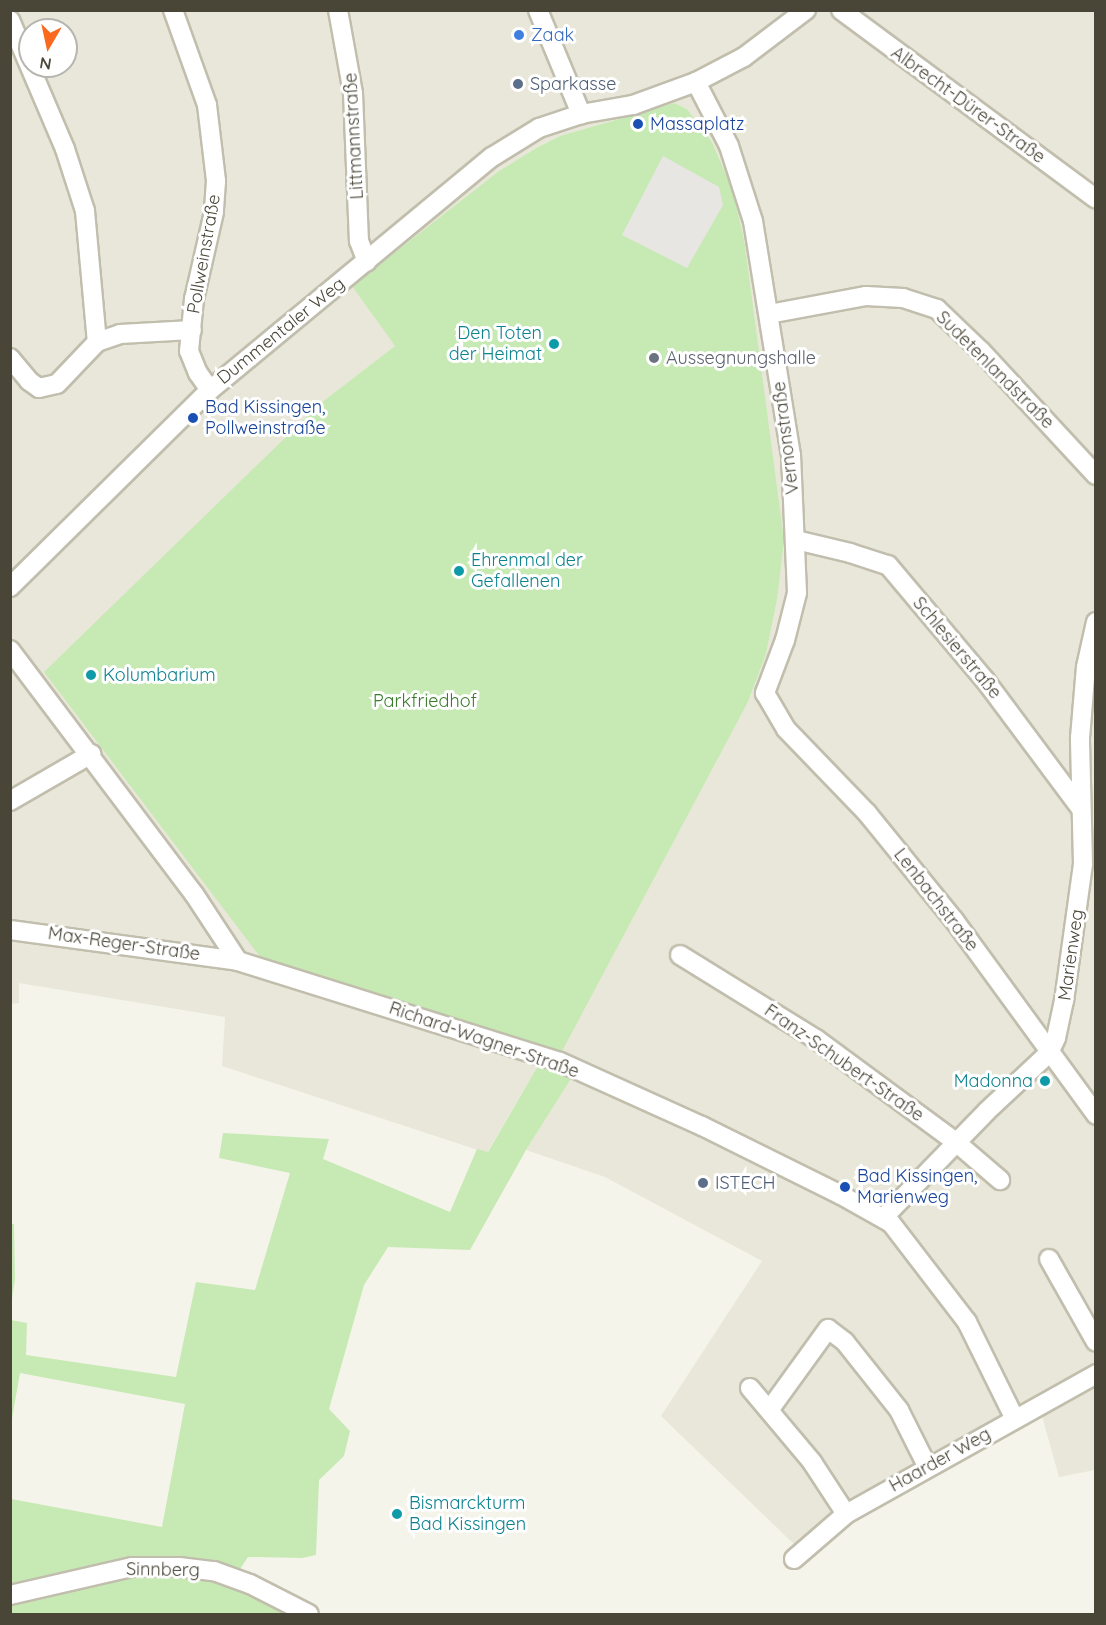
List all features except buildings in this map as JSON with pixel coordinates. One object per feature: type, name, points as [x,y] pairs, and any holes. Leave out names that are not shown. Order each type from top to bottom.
[{"type":"street","name":"Pollweinstraße","points":[[173,10],[207,105],[216,181],[214,212],[194,299],[189,351],[198,373],[210,390]]},
{"type":"street","name":"Littmannstraße","points":[[338,10],[353,93],[359,241],[367,262]]},
{"type":"street","points":[[538,10],[581,114],[633,105],[696,82],[744,57],[806,10]]},
{"type":"street","name":"Albrecht-Dürer-Straße","points":[[841,10],[1095,199]]},
{"type":"street","points":[[10,20],[64,149],[85,211],[97,342]]},
{"type":"street","name":"Vernonstraße","points":[[696,82],[729,146],[753,221],[791,455],[797,593],[785,640],[765,693]]},
{"type":"street","name":"Dummentaler Weg","points":[[10,587],[210,390],[492,157],[539,129],[581,114]]},
{"type":"street","name":"Sudetenlandstraße","points":[[769,314],[866,296],[903,298],[937,309],[981,351],[1095,476]]},
{"type":"street","points":[[10,358],[29,381],[39,388],[57,384],[97,342],[120,334],[192,330]]},
{"type":"street","name":"Schlesierstraße","points":[[796,540],[888,565],[986,680],[1081,809]]},
{"type":"street","name":"Marienweg","points":[[883,1218],[1049,1053],[1061,1022],[1083,864],[1080,738],[1086,667],[1095,622]]},
{"type":"street","points":[[10,650],[91,754],[194,894],[238,961]]},
{"type":"street","name":"Lenbachstraße","points":[[765,693],[786,729],[867,813],[954,920],[1095,1113]]},
{"type":"street","points":[[10,801],[91,754]]},
{"type":"street","name":"Max-Reger-Straße","points":[[10,930],[238,961]]},
{"type":"street","name":"Franz-Schubert-Straße","points":[[680,955],[816,1039],[957,1143],[1000,1180]]},
{"type":"street","name":"Richard-Wagner-Straße","points":[[238,961],[560,1062],[702,1126],[883,1218],[891,1223],[967,1322],[1015,1419]]},
{"type":"street","points":[[1049,1259],[1095,1342]]},
{"type":"street","points":[[770,1409],[828,1329],[845,1342],[899,1410],[927,1466]]},
{"type":"street","name":"Haarder Weg","points":[[794,1559],[846,1514],[927,1466],[1095,1374]]},
{"type":"street","points":[[750,1388],[770,1409],[812,1462],[846,1514]]},
{"type":"street","name":"Sinnberg","points":[[10,1595],[132,1567],[179,1568],[214,1571],[250,1584],[309,1614]]},
{"type":"shaded area","points":[[11,11],[1095,11],[1095,1470],[1059,1477],[1037,1398],[856,1497],[799,1549],[661,1416],[762,1261],[605,1177],[526,1150],[576,1071],[543,1057],[487,1153],[222,1066],[225,1017],[19,983],[19,1003],[11,1004]],"holes":[[[674,103],[687,109],[712,142],[732,188],[744,239],[777,600],[766,654],[748,702],[560,1054],[322,402],[395,346],[353,286],[499,171],[538,147],[560,136]]]},
{"type":"shaded area","points":[[663,156],[719,187],[723,205],[687,268],[622,235]]},
{"type":"green space","name":"Parkfriedhof","points":[[674,103],[687,109],[712,142],[732,188],[744,239],[784,540],[777,600],[766,654],[748,702],[560,1055],[264,962],[44,672],[322,402],[395,346],[352,286],[499,171],[538,147],[560,136]]},
{"type":"green space","points":[[543,1057],[576,1071],[526,1150],[470,1250],[388,1247],[364,1285],[329,1409],[350,1431],[344,1456],[319,1480],[316,1555],[302,1558],[248,1557],[235,1577],[212,1572],[308,1614],[11,1614],[11,1499],[162,1527],[185,1404],[20,1373],[11,1424],[11,1320],[27,1323],[26,1355],[176,1377],[196,1282],[255,1290],[290,1173],[219,1158],[223,1133],[329,1139],[323,1159],[450,1212],[477,1149],[488,1152]]},
{"type":"green space","points":[[11,1224],[14,1224],[15,1279],[11,1305]]},
{"type":"place","name":"Zaak","points":[[519,35]]},
{"type":"place","name":"Sparkasse","points":[[518,84]]},
{"type":"place","name":"Massaplatz","points":[[638,124]]},
{"type":"place","name":"Den Toten der Heimat","points":[[554,344]]},
{"type":"place","name":"Aussegnungshalle","points":[[654,358]]},
{"type":"place","name":"Bad Kissingen, Pollweinstraße","points":[[193,418]]},
{"type":"place","name":"Ehrenmal der Gefallenen","points":[[459,571]]},
{"type":"place","name":"Kolumbarium","points":[[91,675]]},
{"type":"place","name":"Madonna","points":[[1045,1081]]},
{"type":"place","name":"ISTECH","points":[[703,1183]]},
{"type":"place","name":"Bad Kissingen, Marienweg","points":[[845,1187]]},
{"type":"place","name":"Bismarckturm Bad Kissingen","points":[[397,1514]]}]
